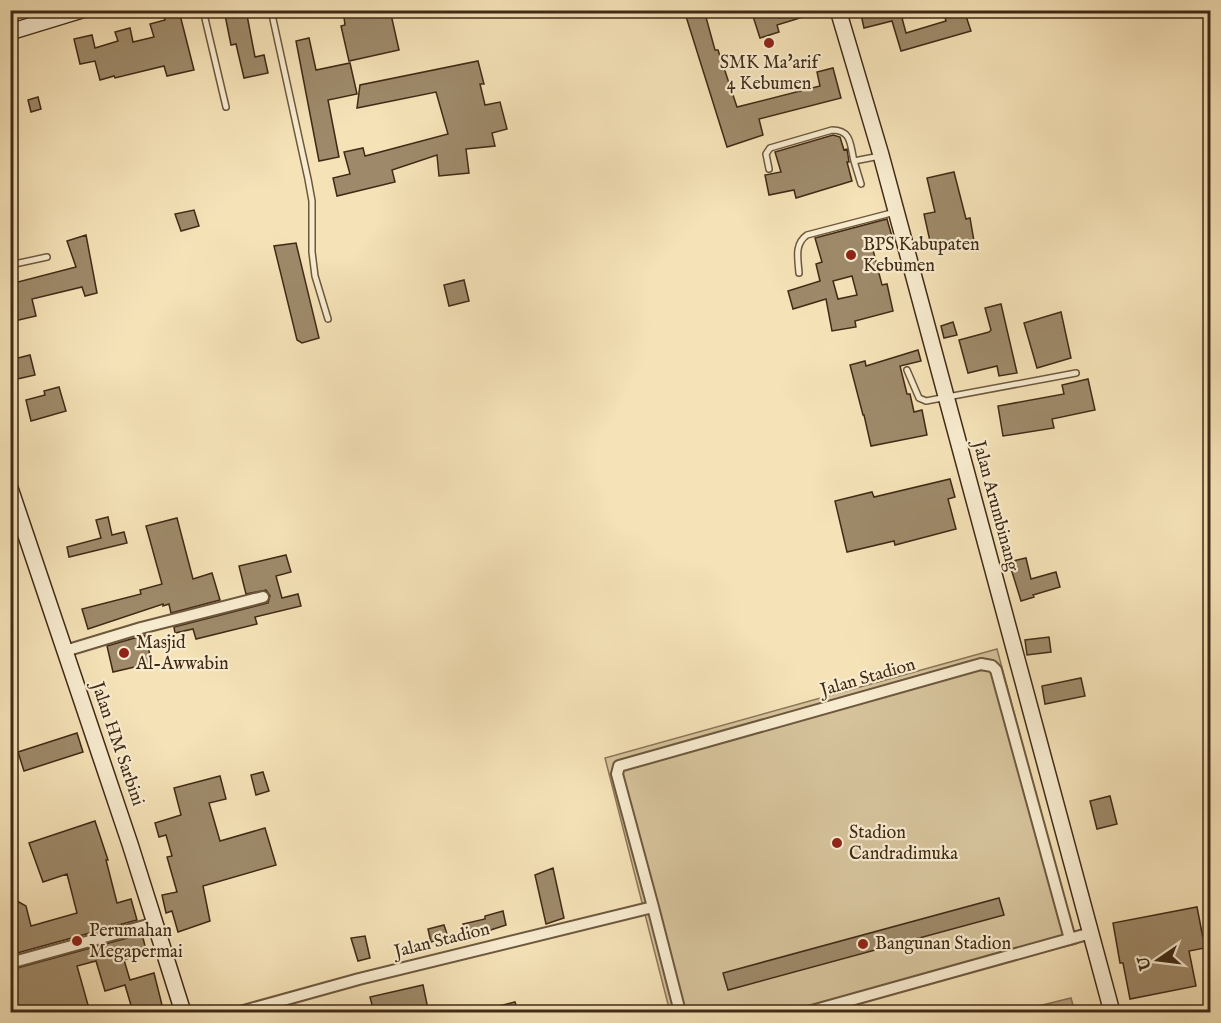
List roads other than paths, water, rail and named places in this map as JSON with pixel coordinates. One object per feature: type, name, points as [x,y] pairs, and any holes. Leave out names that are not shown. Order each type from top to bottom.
[{"type":"main road","points":[[10,32],[50,15],[82,10]]},
{"type":"main road","name":"Jalan Arumbinang","points":[[838,10],[881,155],[1112,1012]]},
{"type":"main road","name":"Jalan HM Sarbini","points":[[10,488],[183,1012]]},
{"type":"street","points":[[65,651],[141,628],[263,597]]},
{"type":"street","name":"Jalan Stadion","points":[[680,1012],[617,774],[619,766],[981,664],[992,666],[996,670],[1070,939]]},
{"type":"street","name":"Jalan Stadion","points":[[240,1012],[359,978],[653,907]]},
{"type":"street","points":[[10,963],[155,922]]},
{"type":"street","points":[[808,1012],[1091,933]]},
{"type":"lane","points":[[203,10],[226,107]]},
{"type":"lane","points":[[271,10],[308,179],[312,201],[312,252],[315,276],[328,319]]},
{"type":"lane","points":[[770,169],[766,154],[770,148],[832,130],[842,130],[847,134],[861,184]]},
{"type":"lane","points":[[854,161],[881,155]]},
{"type":"lane","points":[[800,273],[798,245],[807,235],[896,212]]},
{"type":"lane","points":[[10,265],[47,257]]},
{"type":"lane","points":[[907,370],[919,398],[930,401],[946,396],[1076,373]]},
{"type":"place","name":"SMK Ma'arif 4 Kebumen","points":[[769,43]]},
{"type":"place","name":"BPS Kabupaten Kebumen","points":[[851,255]]},
{"type":"place","name":"Masjid Al-Awwabin","points":[[124,653]]},
{"type":"place","name":"Stadion Candradimuka","points":[[837,843]]},
{"type":"place","name":"Perumahan Megapermai","points":[[77,941]]},
{"type":"place","name":"Bangunan Stadion","points":[[863,944]]}]
